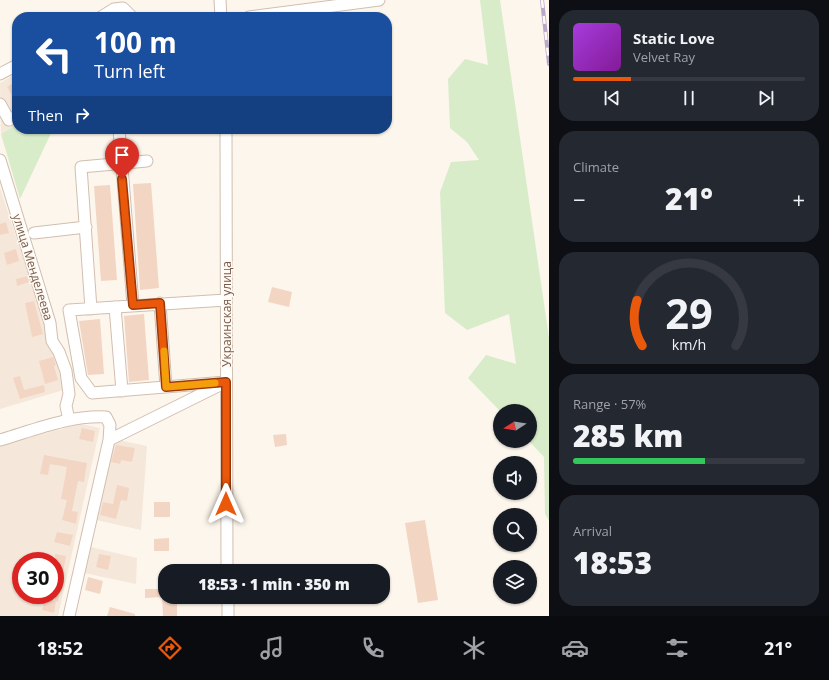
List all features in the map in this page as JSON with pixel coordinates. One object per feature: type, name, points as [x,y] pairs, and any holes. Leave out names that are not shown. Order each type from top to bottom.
[{"type":"street","points":[[220,0],[221,12]]},
{"type":"street","points":[[287,12],[379,0]]},
{"type":"street","points":[[109,12],[114,9],[123,8],[127,12]]},
{"type":"street","points":[[0,74],[12,68]]},
{"type":"street","points":[[0,104],[9,120],[12,118]]},
{"type":"street","points":[[119,134],[133,305]]},
{"type":"street","name":"Украинская улица","points":[[226,134],[227,564]]},
{"type":"street","name":"улица Менделеева","points":[[0,160],[50,323],[52,341],[59,352],[66,371],[69,394],[66,406],[69,420]]},
{"type":"street","points":[[91,309],[82,167],[147,161]]},
{"type":"street","points":[[34,233],[86,227]]},
{"type":"street","points":[[226,300],[160,303],[69,310],[81,378],[92,393],[226,382]]},
{"type":"street","points":[[160,303],[166,387]]},
{"type":"street","points":[[115,307],[122,390]]},
{"type":"street","points":[[109,440],[226,382]]},
{"type":"street","points":[[0,440],[69,420],[92,416],[106,417],[110,425],[109,440],[69,616]]},
{"type":"street","points":[[228,604],[228,616]]},
{"type":"shaded area","points":[[12,76],[12,127],[1,134],[0,83]]},
{"type":"shaded area","points":[[0,188],[67,389],[0,409]]},
{"type":"shaded area","points":[[81,424],[100,428],[64,589],[64,552],[12,552],[12,604],[61,604],[58,616],[0,616],[0,445]]},
{"type":"shaded area","points":[[114,439],[147,446],[141,530],[96,520]]},
{"type":"shaded area","points":[[91,547],[137,558],[136,584],[84,573]]},
{"type":"green space","points":[[480,0],[500,0],[549,338],[549,521],[545,514],[544,457],[536,448],[537,448],[537,404],[493,404],[468,378],[486,355],[516,364],[509,314],[467,330],[445,313],[440,192],[451,162],[479,160],[467,142],[450,128],[448,79],[465,59],[488,65]]},
{"type":"green space","points":[[12,127],[12,134],[51,134],[20,199],[1,134]]},
{"type":"building","points":[[12,84],[12,95],[7,87]]},
{"type":"building","points":[[151,183],[159,288],[140,290],[133,184]]},
{"type":"building","points":[[110,185],[117,280],[101,281],[94,186]]},
{"type":"building","points":[[6,222],[9,233],[0,235],[0,224]]},
{"type":"building","points":[[16,249],[19,261],[7,265],[4,253]]},
{"type":"building","points":[[28,276],[29,282],[17,286],[16,279]]},
{"type":"building","points":[[272,287],[292,292],[289,307],[268,302]]},
{"type":"building","points":[[34,301],[43,334],[32,337],[25,303]]},
{"type":"building","points":[[144,314],[149,380],[129,382],[124,316]]},
{"type":"building","points":[[100,319],[104,374],[88,375],[79,321]]},
{"type":"building","points":[[53,357],[56,365],[54,366],[58,380],[45,384],[39,361]]},
{"type":"building","points":[[20,376],[24,390],[44,385],[45,392],[20,399],[13,378]]},
{"type":"building","points":[[82,428],[95,431],[93,442],[79,439]]},
{"type":"building","points":[[286,434],[287,445],[275,447],[273,435]]},
{"type":"building","points":[[116,445],[135,448],[132,462],[121,460],[120,464],[111,462]]},
{"type":"building","points":[[44,455],[87,463],[84,482],[78,481],[72,511],[78,512],[76,524],[62,520],[67,500],[61,499],[67,467],[50,464],[48,475],[40,474]]},
{"type":"building","points":[[117,485],[129,488],[127,501],[121,500],[116,519],[100,515],[103,502],[113,504]]},
{"type":"building","points":[[154,502],[170,502],[170,517],[154,517]]},
{"type":"building","points":[[425,520],[438,600],[418,603],[405,523]]},
{"type":"building","points":[[57,532],[73,535],[70,546],[54,542]]},
{"type":"building","points":[[169,538],[169,551],[154,551],[154,539]]},
{"type":"building","points":[[99,554],[111,556],[108,570],[96,567]]},
{"type":"building","points":[[64,556],[66,556],[64,568]]},
{"type":"building","points":[[88,577],[103,581],[100,594],[85,590]]},
{"type":"building","points":[[145,589],[158,589],[158,597],[145,598]]},
{"type":"building","points":[[44,604],[56,604],[54,613],[42,610]]},
{"type":"building","points":[[162,604],[177,604],[177,616],[163,616]]},
{"type":"building","points":[[110,607],[135,614],[135,616],[107,616]]},
{"type":"railway","points":[[542,0],[549,64]]},
{"type":"slow traffic","points":[[164,351],[166,387],[215,383]]},
{"type":"route","points":[[122,179],[133,305],[160,303],[166,387],[226,382],[226,504]]}]
